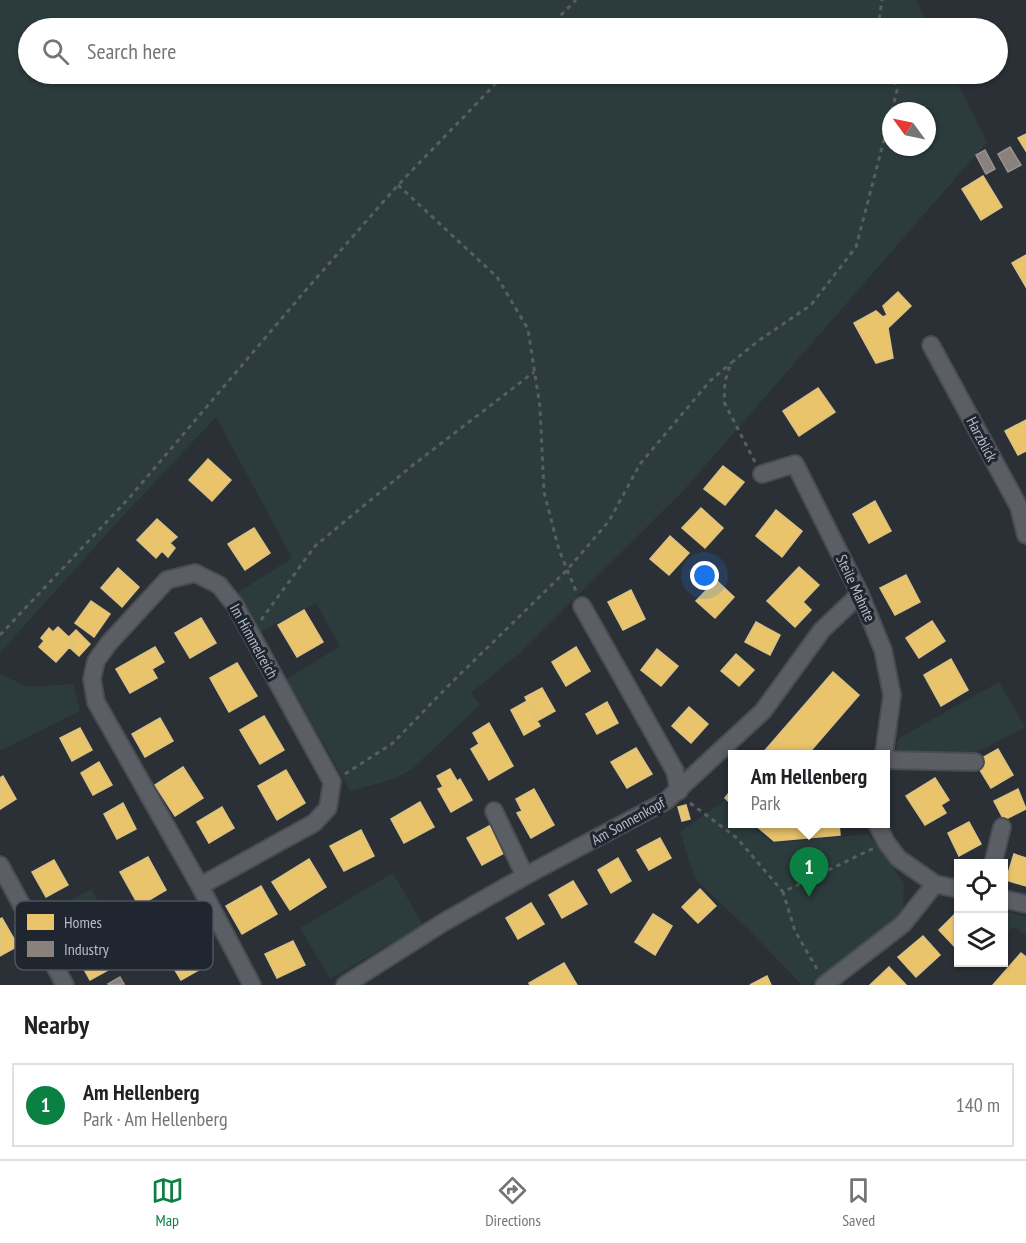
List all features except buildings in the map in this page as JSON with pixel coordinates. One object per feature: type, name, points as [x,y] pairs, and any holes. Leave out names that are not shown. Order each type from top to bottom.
[{"type":"street","name":"Harzblick","points":[[931,345],[1018,507],[1026,535]]},
{"type":"street","name":"Steile Mahnte","points":[[762,474],[795,464],[860,594],[883,650],[892,695],[885,750]]},
{"type":"street","name":"Im Himmelreich","points":[[208,901],[96,702],[92,679],[96,661],[167,580],[195,573],[219,585],[235,605],[332,782]]},
{"type":"street","name":"Am Sonnenkopf","points":[[345,985],[444,922],[666,801],[763,711],[822,630],[860,594]]},
{"type":"street","points":[[582,606],[675,771],[679,790]]},
{"type":"street","points":[[890,760],[975,762]]},
{"type":"street","points":[[200,886],[314,824],[328,808],[332,782]]},
{"type":"street","points":[[494,811],[525,876]]},
{"type":"street","points":[[994,859],[1002,827]]},
{"type":"street","points":[[879,828],[898,858],[935,884],[954,888]]},
{"type":"street","points":[[0,865],[20,901]]},
{"type":"street","points":[[826,983],[903,924],[935,884]]},
{"type":"street","points":[[1008,899],[1026,904]]},
{"type":"street","name":"Im Himmelreich","points":[[213,911],[252,985]]},
{"type":"street","points":[[57,970],[65,985]]},
{"type":"path","points":[[558,18],[576,0]]},
{"type":"path","points":[[879,18],[882,0]]},
{"type":"path","points":[[0,635],[130,496],[304,291],[398,185],[495,84]]},
{"type":"path","points":[[894,102],[897,90],[895,84]]},
{"type":"path","points":[[332,782],[393,743],[567,570],[609,521],[640,464],[710,381],[758,341],[810,305],[856,247],[882,147]]},
{"type":"path","points":[[398,185],[497,277],[528,329],[540,407],[544,492],[559,550],[582,606]]},
{"type":"path","points":[[731,363],[725,381],[724,402],[762,474]]},
{"type":"path","points":[[251,634],[315,546],[413,465],[535,371]]},
{"type":"path","points":[[679,790],[692,805],[737,838],[783,892],[795,932],[826,983]]},
{"type":"path","points":[[783,892],[886,842]]},
{"type":"shaded area","points":[[0,0],[916,0],[925,18],[18,18],[18,84],[958,84],[987,142],[685,489],[521,652],[471,693],[480,705],[412,769],[394,779],[350,791],[287,679],[340,646],[316,603],[257,634],[234,595],[292,558],[216,417],[111,529],[0,653]]},
{"type":"shaded area","points":[[0,674],[28,687],[73,684],[80,711],[0,751]]},
{"type":"shaded area","points":[[999,682],[1025,727],[968,757],[895,753],[899,738]]},
{"type":"shaded area","points":[[724,801],[728,805],[728,828],[754,828],[772,843],[868,834],[904,883],[903,912],[810,985],[802,985],[695,879],[680,832]]},
{"type":"shaded area","points":[[393,873],[423,925],[330,979],[300,928]]},
{"type":"shaded area","points":[[91,889],[98,901],[70,901]]},
{"type":"shaded area","points":[[1008,912],[1026,917],[1026,935],[1014,927],[1008,931]]},
{"type":"place","name":"Am Hellenberg","points":[[809,897]]}]
